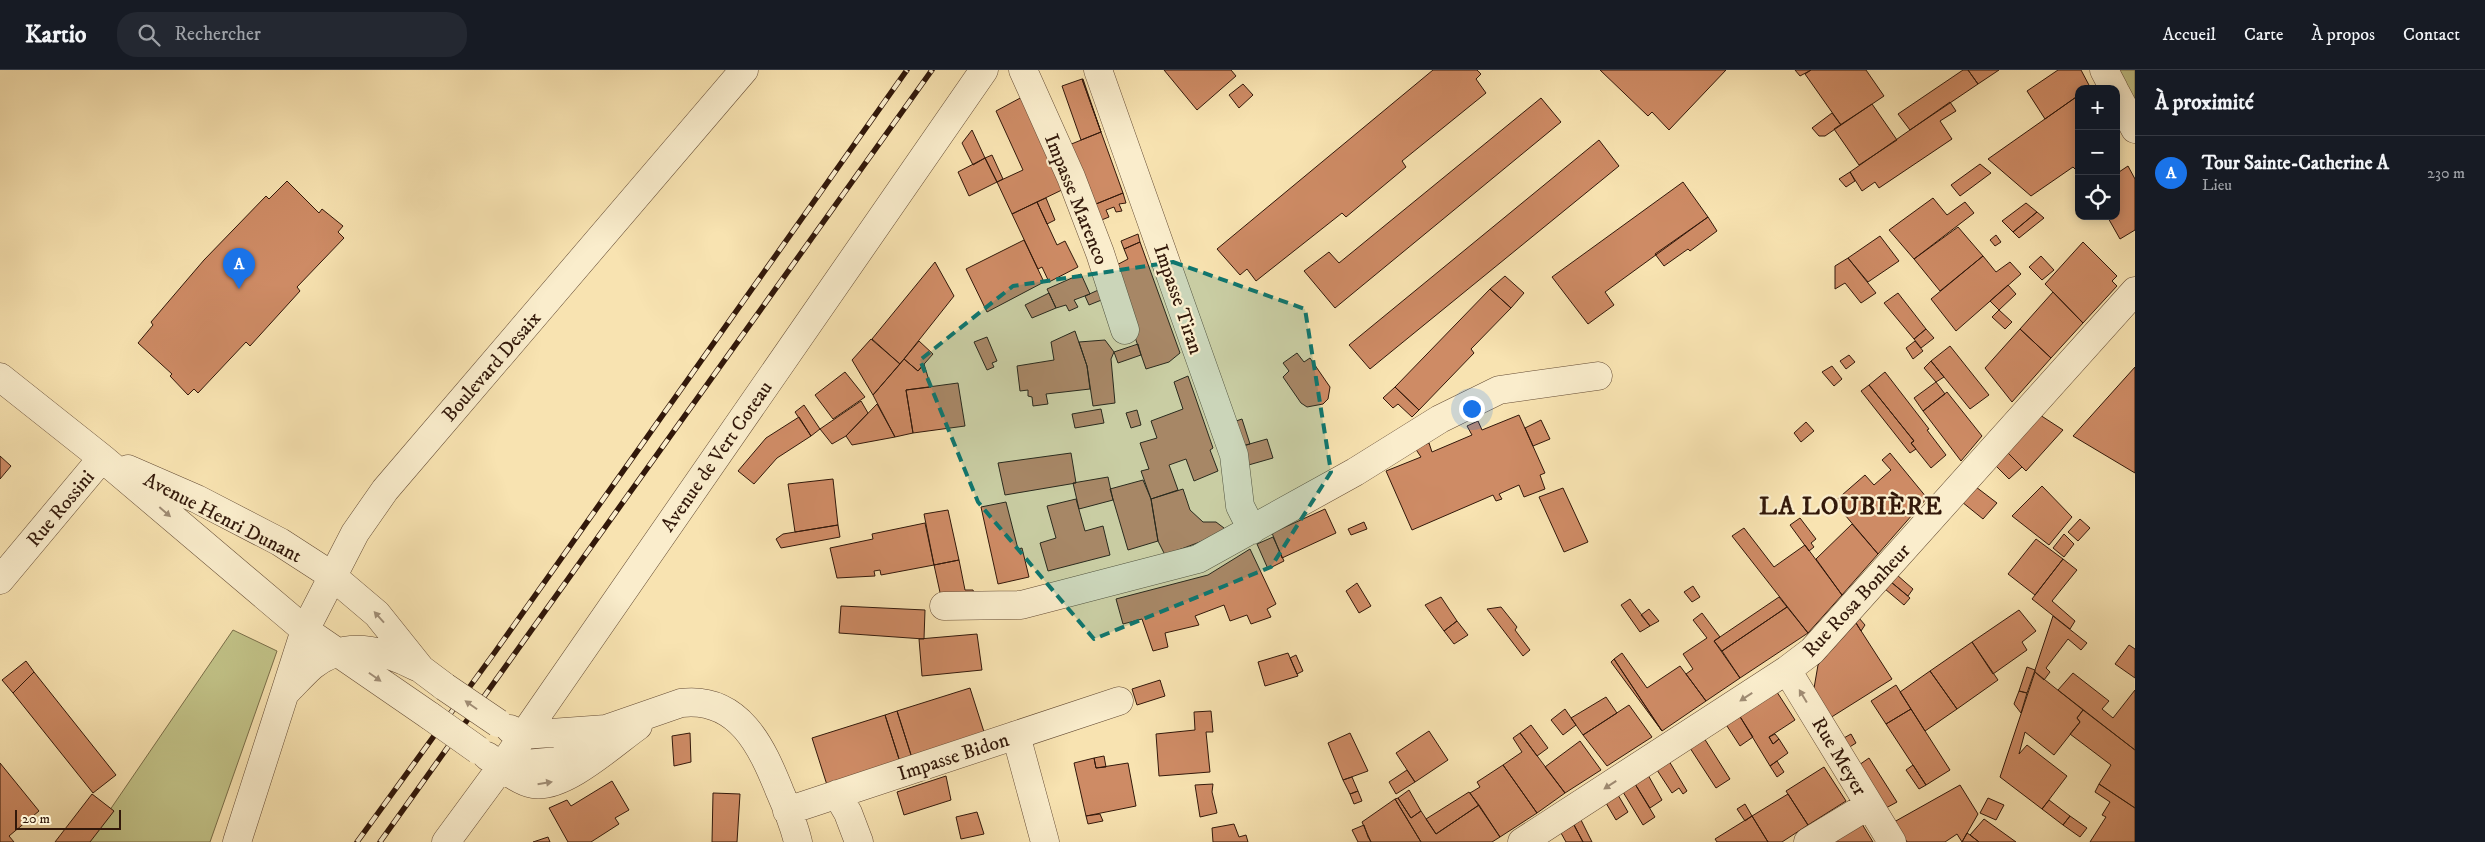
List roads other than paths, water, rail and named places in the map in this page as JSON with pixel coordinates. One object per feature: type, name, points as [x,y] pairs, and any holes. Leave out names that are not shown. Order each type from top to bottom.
[{"type":"street","name":"Boulevard Desaix","points":[[237,842],[305,630],[332,575],[356,533],[385,490],[744,70]]},
{"type":"street","name":"Avenue de Vert Coteau","points":[[446,842],[502,766],[984,70]]},
{"type":"street","name":"Impasse Marenco","points":[[1023,70],[1071,177],[1100,253],[1125,330]]},
{"type":"street","name":"Impasse Tiran","points":[[1098,70],[1234,455],[1240,506],[1252,530]]},
{"type":"street","points":[[2104,70],[2112,85]]},
{"type":"street","points":[[2120,101],[2135,129]]},
{"type":"street","name":"Rue Rosa Bonheur","points":[[1522,842],[1788,670],[1826,637],[2135,292]]},
{"type":"street","points":[[944,606],[1021,605],[1198,559],[1355,472],[1440,419],[1498,390],[1598,376]]},
{"type":"street","name":"Avenue Henri Dunant","points":[[0,377],[102,458],[305,630],[521,780],[534,785],[556,781],[602,752],[655,713]]},
{"type":"street","name":"Avenue Henri Dunant","points":[[102,458],[197,499],[280,542],[332,575],[377,614],[421,668],[445,687],[498,723],[523,735]]},
{"type":"street","name":"Rue Rossini","points":[[0,580],[102,458]]},
{"type":"street","name":"Boulevard Desaix","points":[[286,692],[313,665],[339,652],[369,649],[394,655],[421,668]]},
{"type":"street","name":"Rue Meyer","points":[[1788,670],[1892,842]]},
{"type":"street","name":"Impasse Bidon","points":[[787,811],[1119,701]]},
{"type":"street","points":[[523,735],[606,729],[681,703],[694,702],[712,705],[730,714],[749,731],[757,742],[787,811],[798,842]]},
{"type":"street","points":[[502,766],[550,763],[562,760],[606,729]]},
{"type":"street","points":[[1016,735],[1045,842]]},
{"type":"street","points":[[837,794],[848,813],[859,842]]},
{"type":"street","points":[[1808,842],[1869,805]]},
{"type":"railway","points":[[357,842],[495,652],[907,70]]},
{"type":"railway","points":[[380,842],[932,70]]},
{"type":"place","name":"Tour Sainte-Catherine A","points":[[239,289]]},
{"type":"district","name":"LA LOUBIÈRE","points":[[1851,505]]}]
